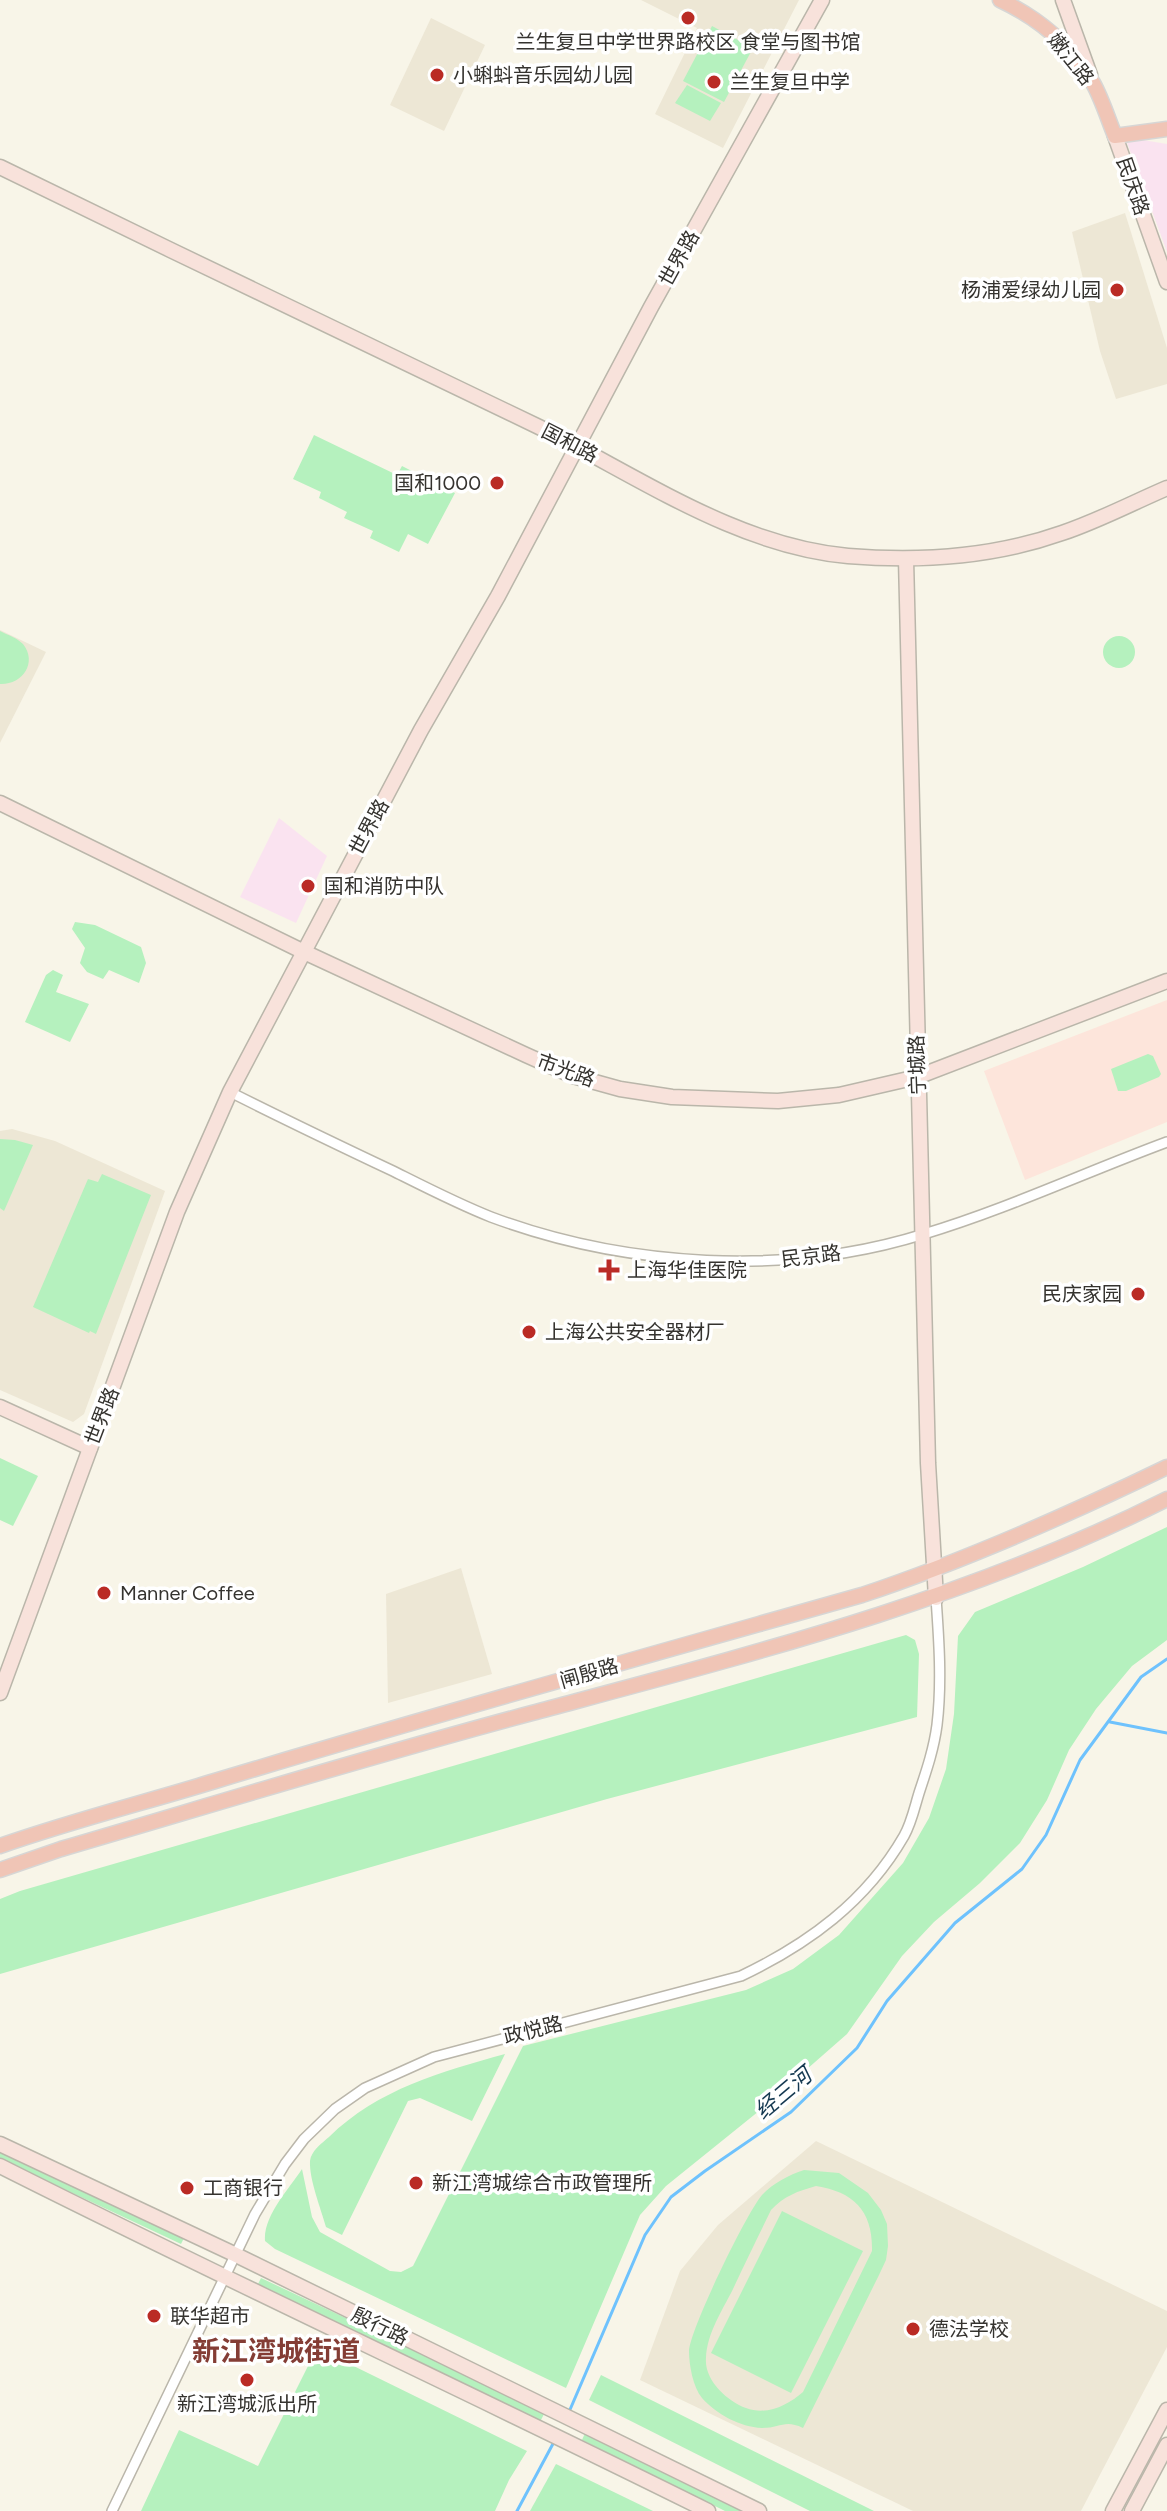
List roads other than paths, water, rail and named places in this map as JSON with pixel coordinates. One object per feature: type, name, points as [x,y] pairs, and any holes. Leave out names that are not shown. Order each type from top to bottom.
[{"type":"main road","name":"嫩江路","points":[[1000,0],[1030,16],[1064,45],[1093,83],[1115,136]]},
{"type":"main road","points":[[1115,136],[1167,129]]},
{"type":"main road","name":"闸殷路","points":[[0,1846],[85,1817],[847,1599],[933,1571],[1100,1500],[1167,1467]]},
{"type":"main road","name":"闸殷路","points":[[0,1870],[273,1787],[660,1680],[936,1598],[1111,1528],[1167,1499]]},
{"type":"main road","points":[[1018,1534],[1003,1544],[997,1560],[1004,1565],[1029,1561]]},
{"type":"main road","points":[[847,1599],[865,1603],[868,1611],[865,1619]]},
{"type":"street","name":"世界路","points":[[0,1693],[177,1212],[230,1092],[302,951],[651,307],[822,0]]},
{"type":"street","points":[[1063,0],[1093,83]]},
{"type":"street","name":"民庆路","points":[[1115,136],[1167,282]]},
{"type":"street","name":"国和路","points":[[0,167],[577,446],[683,503],[738,528],[792,545],[845,555],[906,559],[980,554],[1035,542],[1094,521],[1167,488]]},
{"type":"street","name":"宁城路","points":[[906,559],[928,1463],[936,1598]]},
{"type":"street","name":"市光路","points":[[0,803],[302,951],[573,1076],[620,1089],[672,1097],[778,1101],[839,1095],[917,1077],[1167,981]]},
{"type":"street","name":"民京路","points":[[230,1092],[490,1216],[556,1237],[669,1257],[750,1262],[838,1254],[923,1235],[1167,1142]]},
{"type":"street","points":[[0,1407],[90,1448]]},
{"type":"street","name":"政悦路","points":[[112,2511],[234,2254],[285,2164],[304,2139],[335,2109],[365,2088],[434,2057],[741,1976],[781,1957],[816,1935],[861,1896],[905,1834],[934,1744],[938,1723],[940,1656],[936,1598]]},
{"type":"street","name":"殷行路","points":[[0,2144],[234,2254],[759,2511]]},
{"type":"street","name":"殷行路","points":[[0,2166],[223,2278],[708,2511]]},
{"type":"street","points":[[1113,2511],[1167,2410]]},
{"type":"street","points":[[1132,2511],[1167,2445]]},
{"type":"waterway","name":"经三河","points":[[569,2412],[645,2235],[671,2197],[791,2112],[857,2048],[887,2001],[955,1923],[1022,1869],[1046,1835],[1080,1760],[1141,1677],[1167,1659]]},
{"type":"waterway","points":[[1110,1722],[1167,1733]]},
{"type":"waterway","name":"经三河","points":[[517,2511],[555,2440]]},
{"type":"place","name":"兰生复旦中学世界路校区 食堂与图书馆","points":[[688,18]]},
{"type":"place","name":"小蝌蚪音乐园幼儿园","points":[[437,75]]},
{"type":"place","name":"兰生复旦中学","points":[[714,82]]},
{"type":"place","name":"杨浦爱绿幼儿园","points":[[1117,290]]},
{"type":"place","name":"国和1000","points":[[497,483]]},
{"type":"place","name":"国和消防中队","points":[[308,886]]},
{"type":"place","name":"上海华佳医院","points":[[609,1270]]},
{"type":"place","name":"民庆家园","points":[[1138,1294]]},
{"type":"place","name":"上海公共安全器材厂","points":[[529,1332]]},
{"type":"place","name":"Manner Coffee","points":[[104,1593]]},
{"type":"place","name":"新江湾城综合市政管理所","points":[[416,2183]]},
{"type":"place","name":"工商银行","points":[[187,2188]]},
{"type":"place","name":"联华超市","points":[[154,2316]]},
{"type":"place","name":"德法学校","points":[[913,2329]]},
{"type":"place","name":"新江湾城派出所","points":[[247,2380]]},
{"type":"district","name":"新江湾城街道","points":[[276,2351]]}]
